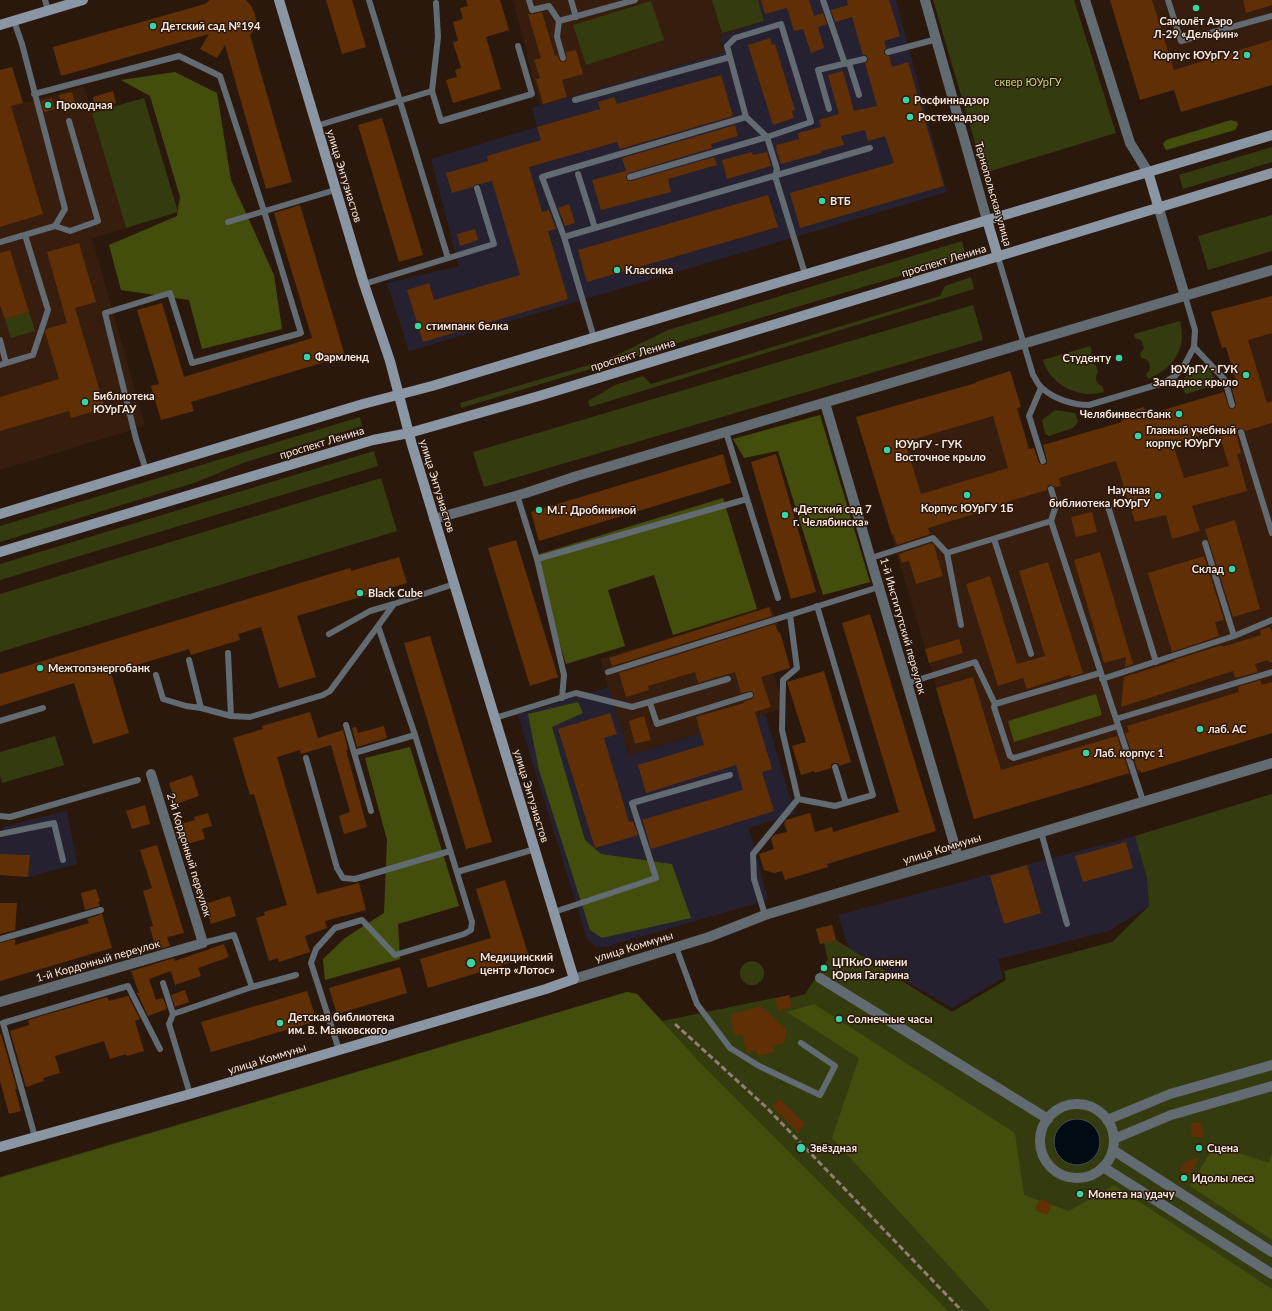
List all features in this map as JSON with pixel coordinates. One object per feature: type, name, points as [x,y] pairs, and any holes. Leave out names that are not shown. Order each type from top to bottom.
[{"type":"main road","points":[[0,25],[83,0]]},
{"type":"main road","name":"улица Энтузиастов","points":[[279,0],[364,284],[390,361],[434,519],[574,979]]},
{"type":"main road","points":[[0,514],[363,404],[594,338],[1272,135]]},
{"type":"main road","points":[[1148,172],[1159,209]]},
{"type":"main road","name":"проспект Ленина","points":[[0,552],[366,442],[409,433],[562,389],[1272,174]]},
{"type":"main road","name":"Тернопольская улица","points":[[987,220],[998,257]]},
{"type":"main road","name":"улица Коммуны","points":[[0,1146],[190,1094],[546,989],[574,979]]},
{"type":"street","name":"Тернопольская улица","points":[[925,0],[987,220]]},
{"type":"street","points":[[1085,0],[1130,143],[1148,172]]},
{"type":"street","points":[[1159,209],[1185,296]]},
{"type":"street","points":[[434,519],[1272,270]]},
{"type":"street","name":"1-й Институтский переулок","points":[[825,403],[958,857]]},
{"type":"street","name":"улица Коммуны","points":[[574,979],[709,937],[765,915],[1272,763]]},
{"type":"street","name":"2-й Кордонный переулок","points":[[152,774],[203,943]]},
{"type":"street","name":"1-й Кордонный переулок","points":[[0,1002],[203,943]]},
{"type":"street","points":[[820,978],[1048,1119]]},
{"type":"street","points":[[1107,1120],[1170,1094],[1272,1065]]},
{"type":"street","points":[[1114,1139],[1171,1115],[1272,1086]]},
{"type":"street","points":[[1078,1104],[1089,1106],[1099,1112],[1107,1120],[1112,1129],[1114,1139],[1113,1150],[1103,1167],[1093,1175],[1081,1178],[1069,1177],[1058,1173],[1048,1164],[1042,1154],[1040,1142],[1042,1130],[1048,1119],[1056,1111],[1067,1106],[1078,1104]]},
{"type":"street","points":[[1113,1150],[1272,1252]]},
{"type":"street","points":[[1103,1167],[1272,1274]]},
{"type":"lane","points":[[45,0],[48,10]]},
{"type":"lane","points":[[369,0],[448,258]]},
{"type":"lane","points":[[530,0],[532,10],[549,6],[560,21],[557,37],[563,58]]},
{"type":"lane","points":[[571,0],[576,16]]},
{"type":"lane","points":[[560,21],[635,0]]},
{"type":"lane","points":[[824,0],[859,95]]},
{"type":"lane","points":[[1168,0],[1181,41],[1272,16]]},
{"type":"lane","points":[[436,3],[438,37],[432,91],[441,121],[532,94],[518,46]]},
{"type":"lane","points":[[14,20],[22,44],[65,209],[55,226]]},
{"type":"lane","points":[[630,177],[767,137],[811,122],[781,24],[735,38],[727,46],[746,117],[767,137],[777,169],[775,176],[805,274]]},
{"type":"lane","points":[[888,52],[937,39]]},
{"type":"lane","points":[[34,94],[179,56],[220,76],[264,211],[301,333],[192,363],[170,292],[105,313],[136,439],[146,470]]},
{"type":"lane","points":[[575,100],[730,57]]},
{"type":"lane","points":[[829,109],[818,70],[864,59]]},
{"type":"lane","points":[[316,126],[432,91]]},
{"type":"lane","points":[[594,338],[564,238],[542,177],[746,117]]},
{"type":"lane","points":[[0,242],[55,226],[70,231],[98,221],[69,121]]},
{"type":"lane","points":[[564,238],[870,148]]},
{"type":"lane","points":[[578,174],[595,228]]},
{"type":"lane","points":[[364,284],[494,244],[476,188]]},
{"type":"lane","points":[[228,222],[336,190]]},
{"type":"lane","points":[[0,340],[3,364],[33,354],[48,310],[24,235]]},
{"type":"lane","points":[[998,257],[1033,375],[1041,388],[1057,397],[1080,405],[1089,405],[1164,383],[1175,376],[1186,364],[1194,347],[1195,330],[1185,296]]},
{"type":"lane","points":[[1194,347],[1225,380],[1232,405]]},
{"type":"lane","points":[[1041,388],[1029,416],[1043,461]]},
{"type":"lane","points":[[726,432],[778,598]]},
{"type":"lane","points":[[1241,432],[1272,533]]},
{"type":"lane","points":[[1051,489],[1056,505],[1051,521],[1142,802]]},
{"type":"lane","points":[[517,495],[537,559],[564,675],[562,698]]},
{"type":"lane","points":[[537,559],[747,499]]},
{"type":"lane","points":[[1107,503],[1156,662]]},
{"type":"lane","points":[[947,553],[1051,521]]},
{"type":"lane","points":[[871,558],[933,538],[947,553],[961,625]]},
{"type":"lane","points":[[994,538],[1031,654]]},
{"type":"lane","points":[[1205,543],[1234,636]]},
{"type":"lane","points":[[328,634],[370,611],[454,584]]},
{"type":"lane","points":[[608,672],[879,587]]},
{"type":"lane","points":[[156,675],[162,699],[231,716],[250,716],[323,696],[330,691],[394,604]]},
{"type":"lane","points":[[798,799],[835,806],[873,795],[817,606]]},
{"type":"lane","points":[[790,615],[797,668],[783,680],[782,730],[798,799]]},
{"type":"lane","points":[[995,704],[1156,662],[1234,636],[1272,620]]},
{"type":"lane","points":[[339,1050],[311,963],[316,949],[335,928],[362,920],[395,955],[464,934],[471,930],[472,922],[414,735],[378,626]]},
{"type":"lane","points":[[228,653],[231,716]]},
{"type":"lane","points":[[189,660],[201,708]]},
{"type":"lane","points":[[908,684],[975,662],[995,704],[994,706],[1012,758],[1118,726]]},
{"type":"lane","points":[[1116,719],[1272,672]]},
{"type":"lane","points":[[495,718],[576,694],[632,707],[728,679]]},
{"type":"lane","points":[[650,703],[657,724],[750,695]]},
{"type":"lane","points":[[0,721],[43,708]]},
{"type":"lane","points":[[346,725],[371,811]]},
{"type":"lane","points":[[354,753],[414,735]]},
{"type":"lane","points":[[306,758],[337,868],[343,878],[355,879],[450,851]]},
{"type":"lane","points":[[835,767],[846,803]]},
{"type":"lane","points":[[554,912],[656,878],[632,803],[730,775]]},
{"type":"lane","points":[[0,816],[10,817],[138,780]]},
{"type":"lane","points":[[765,915],[754,879],[753,854],[798,799]]},
{"type":"lane","points":[[0,834],[54,823],[64,860]]},
{"type":"lane","points":[[1041,832],[1067,924]]},
{"type":"lane","points":[[457,872],[535,848]]},
{"type":"lane","points":[[0,939],[101,910]]},
{"type":"lane","points":[[203,943],[234,935],[252,987]]},
{"type":"lane","points":[[676,947],[697,1004],[730,1048],[759,1066],[820,1095],[835,1066],[801,1043]]},
{"type":"lane","points":[[172,1014],[252,987],[296,975]]},
{"type":"lane","points":[[163,983],[172,1014],[169,1024],[190,1094]]},
{"type":"lane","points":[[35,1137],[3,1022],[128,986],[160,1049]]},
{"type":"shaded area","points":[[513,0],[758,0],[764,21],[720,36],[724,52],[540,106]]},
{"type":"shaded area","points":[[758,0],[896,0],[947,192],[409,351],[387,283],[459,266],[431,159],[537,127],[532,108],[724,52],[720,36],[764,21]]},
{"type":"shaded area","points":[[1110,0],[1272,0],[1272,85],[1181,112],[1174,90],[1140,100]]},
{"type":"shaded area","points":[[12,67],[23,103],[84,86],[126,228],[92,238],[145,426],[0,470],[0,70]]},
{"type":"shaded area","points":[[1272,296],[1272,733],[1134,775],[1121,776],[974,819],[933,675],[856,417],[976,383],[1010,371],[1021,407],[1017,409],[1033,464],[1052,459],[1048,444],[1122,422],[1120,414],[1144,407],[1147,415],[1219,393],[1223,407],[1242,402],[1226,347],[1222,348],[1211,312]]},
{"type":"shaded area","points":[[772,607],[790,667],[773,672],[784,708],[629,755],[600,659]]},
{"type":"shaded area","points":[[609,687],[629,755],[765,714],[795,814],[749,828],[768,900],[605,947],[596,947],[587,939],[518,715]]},
{"type":"shaded area","points":[[67,811],[77,864],[28,877],[0,875],[0,840],[3,827]]},
{"type":"shaded area","points":[[1135,836],[1147,878],[1149,906],[1108,931],[998,959],[1003,978],[952,1008],[849,948],[838,915]]},
{"type":"shaded area","points":[[1077,1119],[1090,1123],[1096,1129],[1100,1142],[1096,1155],[1090,1161],[1077,1165],[1064,1161],[1058,1155],[1054,1142],[1058,1129],[1064,1123]]},
{"type":"green space","points":[[712,0],[758,0],[764,21],[722,33]]},
{"type":"green space","name":"сквер ЮУрГУ","points":[[933,0],[1074,0],[1116,133],[984,173]]},
{"type":"green space","points":[[651,1],[664,40],[586,65],[573,25]]},
{"type":"green space","points":[[175,72],[217,93],[231,180],[274,275],[282,329],[202,349],[189,300],[121,290],[109,245],[177,216],[180,197],[150,96],[121,80]]},
{"type":"green space","points":[[144,98],[178,212],[126,228],[92,113]]},
{"type":"green space","points":[[1231,120],[1237,122],[1238,125],[1235,130],[1166,150],[1163,144],[1166,140]]},
{"type":"green space","points":[[1272,147],[1272,162],[1183,189],[1179,175]]},
{"type":"green space","points":[[1272,215],[1272,251],[1208,270],[1198,236]]},
{"type":"green space","points":[[962,241],[966,256],[461,408],[460,403],[609,359],[668,330]]},
{"type":"green space","points":[[971,277],[974,289],[590,407],[588,401],[615,385],[643,376],[651,384],[940,296],[945,286]]},
{"type":"green space","points":[[973,305],[983,340],[484,487],[473,452]]},
{"type":"green space","points":[[29,312],[35,331],[11,338],[5,319]]},
{"type":"green space","points":[[1180,321],[1182,340],[1180,349],[1165,369],[1148,379],[1146,374],[1150,370],[1149,364],[1146,359],[1141,358],[1140,353],[1144,347],[1141,340],[1135,338],[1134,334]]},
{"type":"green space","points":[[1090,346],[1092,351],[1090,358],[1093,364],[1096,365],[1098,372],[1096,380],[1098,384],[1102,386],[1104,392],[1088,394],[1073,391],[1060,384],[1049,373],[1043,360]]},
{"type":"green space","points":[[1208,367],[1216,381],[1212,386],[1186,394],[1179,384],[1193,369]]},
{"type":"green space","points":[[1055,410],[1075,413],[1078,422],[1073,428],[1049,436],[1045,434],[1042,420]]},
{"type":"green space","points":[[820,415],[870,582],[823,595],[778,451],[744,458],[733,439]]},
{"type":"green space","points":[[360,417],[362,426],[243,463],[194,483],[0,542],[0,526]]},
{"type":"green space","points":[[374,451],[378,466],[0,580],[0,564]]},
{"type":"green space","points":[[381,478],[397,531],[0,652],[0,594]]},
{"type":"green space","points":[[723,498],[757,609],[673,635],[654,575],[608,590],[625,646],[566,664],[533,556]]},
{"type":"green space","points":[[1096,694],[1102,715],[1014,742],[1008,721]]},
{"type":"green space","points":[[578,702],[583,713],[552,727],[585,840],[601,854],[672,864],[691,918],[602,938],[590,930],[539,770],[528,714]]},
{"type":"green space","points":[[55,736],[64,765],[2,783],[0,775],[0,752]]},
{"type":"green space","points":[[410,747],[459,906],[398,924],[400,959],[325,980],[323,959],[345,938],[384,913],[387,840],[365,758]]},
{"type":"green space","points":[[1272,794],[1272,1311],[0,1311],[0,1177],[627,992],[637,994],[662,1021],[789,995],[790,998],[805,994],[828,959],[824,943],[820,944],[816,929],[832,925],[836,940],[952,1012],[1006,980],[1004,971],[1112,942],[1149,906],[1147,878],[1135,836]]},
{"type":"green space","points":[[752,961],[757,962],[763,968],[763,978],[757,984],[752,985],[747,984],[741,978],[740,973],[741,968],[747,962]]},
{"type":"green space","points":[[627,992],[637,994],[702,1065],[948,1311],[0,1311],[0,1178]]},
{"type":"green space","points":[[814,1004],[1015,1133],[1024,1195],[1069,1211],[1114,1185],[1272,1289],[1272,1311],[990,1311],[832,1138],[859,1058],[787,1012]]},
{"type":"green space","points":[[1215,1145],[1269,1163],[1272,1152],[1272,1240],[1190,1186]]},
{"type":"building","points":[[210,0],[246,0],[255,14],[256,22],[254,30],[250,35],[292,182],[266,189],[225,45],[217,58],[200,49],[209,34],[61,76],[53,47],[205,4]]},
{"type":"building","points":[[326,0],[352,0],[366,47],[342,54]]},
{"type":"building","points":[[466,0],[500,0],[509,30],[486,37],[501,89],[453,103],[446,80],[457,77],[455,70],[461,68],[453,42],[458,41],[453,22],[463,19],[460,8],[468,6]]},
{"type":"building","points":[[761,0],[809,0],[814,16],[823,13],[827,24],[818,27],[824,48],[811,53],[803,29],[794,31],[787,8],[765,14]]},
{"type":"building","points":[[847,0],[889,0],[900,36],[884,41],[886,48],[884,50],[884,54],[889,56],[892,67],[908,62],[944,186],[800,228],[790,193],[894,163],[885,136],[868,141],[865,130],[841,136],[844,145],[781,164],[776,149],[776,145],[799,139],[798,133],[821,127],[819,120],[839,114],[828,75],[843,71],[854,111],[877,106],[865,63],[868,61],[868,58],[866,55],[863,55],[852,17],[835,22],[831,10],[848,5]]},
{"type":"building","name":"Корпус ЮУрГУ 2","points":[[1110,0],[1152,0],[1174,70],[1272,40],[1272,85],[1181,112],[1174,90],[1140,100]]},
{"type":"building","points":[[1243,0],[1272,0],[1272,5],[1246,13]]},
{"type":"building","points":[[542,12],[555,56],[557,55],[560,61],[565,62],[567,59],[566,52],[576,50],[583,74],[562,80],[567,97],[543,104],[536,79],[540,78],[534,60],[541,58],[528,14]]},
{"type":"building","points":[[770,38],[772,45],[775,44],[795,110],[792,111],[794,118],[773,125],[748,45]]},
{"type":"building","points":[[12,67],[23,103],[11,106],[43,214],[0,227],[0,70]]},
{"type":"building","points":[[721,75],[733,116],[620,149],[617,142],[529,167],[542,212],[549,210],[556,229],[548,231],[568,299],[423,342],[407,290],[429,283],[434,300],[520,275],[492,181],[476,184],[473,187],[452,193],[446,173],[488,161],[487,156],[541,140],[537,127],[600,109],[598,102],[614,97],[617,104]]},
{"type":"building","points":[[113,91],[116,103],[96,109],[93,97]]},
{"type":"building","points":[[72,92],[75,102],[62,106],[59,95]]},
{"type":"building","name":"Проходная","points":[[52,98],[55,109],[44,112],[41,101]]},
{"type":"building","points":[[382,118],[423,255],[399,262],[358,125]]},
{"type":"building","points":[[735,125],[738,136],[711,144],[712,148],[629,173],[627,174],[626,178],[627,180],[631,181],[714,157],[717,165],[668,179],[671,192],[601,210],[592,180],[626,171],[622,158]]},
{"type":"building","points":[[752,152],[753,155],[767,152],[771,166],[727,179],[722,160]]},
{"type":"building","points":[[768,195],[778,227],[587,282],[578,250]]},
{"type":"building","points":[[569,204],[575,223],[565,226],[558,208]]},
{"type":"building","points":[[300,205],[345,356],[191,402],[194,411],[161,420],[151,386],[159,384],[137,310],[162,303],[184,377],[312,338],[274,213]]},
{"type":"building","points":[[475,229],[478,240],[460,246],[457,234]]},
{"type":"building","points":[[79,243],[96,302],[75,308],[105,408],[71,418],[69,411],[0,431],[0,397],[59,379],[45,332],[46,329],[67,323],[47,252]]},
{"type":"building","points":[[10,250],[29,312],[5,319],[0,305],[0,253]]},
{"type":"building","points":[[1272,296],[1272,333],[1248,340],[1267,403],[1272,401],[1272,423],[1245,431],[1242,428],[1237,429],[1236,433],[1241,453],[1237,454],[1247,491],[1192,506],[1200,531],[1172,539],[1166,515],[1135,522],[1116,461],[1059,478],[1061,486],[1055,487],[1049,485],[1047,490],[928,528],[930,534],[897,545],[893,534],[892,535],[856,417],[976,383],[1010,371],[1021,407],[1017,408],[1029,449],[1034,448],[1039,463],[1044,465],[1047,464],[1047,460],[1043,445],[1122,422],[1120,414],[1144,407],[1146,415],[1224,392],[1229,408],[1235,408],[1236,404],[1232,389],[1238,387],[1226,347],[1222,348],[1211,312]],"holes":[[[993,416],[1008,468],[921,494],[905,442]],[[1218,430],[1229,466],[1184,478],[1173,444]]]},
{"type":"building","points":[[723,454],[731,483],[539,541],[531,512]]},
{"type":"building","points":[[776,454],[816,592],[791,599],[751,462]]},
{"type":"building","points":[[1092,512],[1097,532],[1076,537],[1071,517]]},
{"type":"building","name":"Склад","points":[[1235,520],[1260,609],[1233,617],[1205,529]]},
{"type":"building","points":[[516,540],[558,677],[530,686],[488,548]]},
{"type":"building","points":[[932,543],[934,545],[943,576],[916,584],[909,561],[902,563],[899,554]]},
{"type":"building","points":[[1100,552],[1133,664],[1125,667],[1126,657],[1104,663],[1074,560]]},
{"type":"building","points":[[1204,556],[1224,620],[1215,622],[1219,636],[1172,652],[1148,573]]},
{"type":"building","points":[[399,557],[407,583],[297,616],[316,677],[279,688],[261,627],[238,634],[240,640],[191,655],[189,649],[111,673],[129,733],[93,744],[74,683],[0,706],[0,674],[350,568],[351,571]]},
{"type":"building","points":[[1048,562],[1083,673],[1071,677],[1070,675],[1027,689],[1023,678],[998,686],[966,584],[990,576],[1017,664],[1045,656],[1019,571]]},
{"type":"building","points":[[769,607],[772,616],[612,666],[609,658]]},
{"type":"building","points":[[870,614],[936,831],[827,864],[828,867],[785,880],[782,871],[774,873],[764,870],[759,854],[774,849],[771,839],[774,835],[787,832],[784,823],[786,820],[810,813],[815,832],[832,827],[833,832],[899,812],[842,623]]},
{"type":"building","points":[[775,624],[778,633],[780,632],[790,668],[761,677],[771,707],[755,712],[772,769],[762,772],[774,811],[651,849],[643,820],[743,790],[736,765],[646,793],[638,765],[704,745],[696,717],[744,703],[753,698],[754,694],[751,691],[741,693],[735,672],[698,683],[695,672],[648,686],[649,690],[626,697],[619,673]]},
{"type":"building","points":[[1270,627],[1272,632],[1272,662],[1269,662],[1268,660],[1255,664],[1258,672],[1235,678],[1233,671],[1121,707],[1124,677],[1222,645],[1222,647],[1261,635],[1260,630]]},
{"type":"building","points":[[430,636],[492,842],[466,849],[404,643]]},
{"type":"building","points":[[959,639],[963,653],[929,663],[925,649]]},
{"type":"building","points":[[824,671],[851,762],[839,766],[838,763],[834,763],[831,764],[831,768],[815,773],[814,771],[801,775],[792,746],[806,742],[787,682]]},
{"type":"building","name":"Лаб. корпус 1","points":[[973,677],[1001,770],[1117,736],[1129,773],[974,819],[936,688]]},
{"type":"building","name":"лаб. АС","points":[[1260,680],[1262,685],[1272,682],[1272,733],[1141,773],[1140,770],[1138,771],[1125,733],[1129,732],[1127,726],[1239,692],[1238,687]]},
{"type":"building","points":[[310,712],[318,738],[343,730],[348,750],[346,750],[367,827],[344,834],[339,816],[350,812],[331,745],[301,754],[300,750],[277,757],[317,894],[359,883],[366,910],[325,921],[327,928],[305,936],[310,952],[279,962],[278,958],[269,961],[256,918],[265,915],[264,912],[287,905],[254,794],[250,795],[233,738],[263,729],[262,726]]},
{"type":"building","points":[[610,713],[617,734],[604,738],[629,822],[633,821],[638,835],[595,848],[558,729]]},
{"type":"building","points":[[644,716],[651,740],[635,744],[629,721]]},
{"type":"building","points":[[384,726],[387,738],[357,747],[352,728],[356,727],[358,733]]},
{"type":"building","points":[[192,775],[199,796],[176,804],[169,783]]},
{"type":"building","points":[[145,805],[150,824],[132,829],[126,811]]},
{"type":"building","points":[[208,813],[212,826],[202,829],[205,839],[187,844],[181,824],[195,820],[194,817]]},
{"type":"building","points":[[1126,842],[1133,868],[1083,882],[1075,856]]},
{"type":"building","points":[[157,845],[184,933],[167,937],[170,946],[156,950],[150,927],[153,926],[143,891],[152,888],[140,850]]},
{"type":"building","points":[[0,854],[30,855],[28,877],[0,875]]},
{"type":"building","points":[[1027,865],[1041,913],[1004,924],[990,876]]},
{"type":"building","points":[[505,880],[529,957],[428,988],[420,959],[491,938],[476,889]]},
{"type":"building","points":[[96,889],[100,906],[85,910],[81,893]]},
{"type":"building","points":[[230,896],[236,916],[211,924],[205,904]]},
{"type":"building","points":[[0,903],[17,903],[15,930],[0,934]]},
{"type":"building","points":[[102,914],[112,948],[0,981],[0,943],[15,939],[15,945],[89,923],[87,919]]},
{"type":"building","points":[[832,925],[836,940],[820,944],[816,929]]},
{"type":"building","points":[[224,944],[229,957],[198,968],[201,976],[175,985],[171,971],[149,979],[156,1000],[163,998],[167,1009],[148,1016],[137,993],[139,993],[131,971],[174,958],[175,961]]},
{"type":"building","points":[[400,967],[407,993],[337,1014],[329,988]]},
{"type":"building","points":[[185,990],[189,1002],[175,1007],[171,995]]},
{"type":"building","points":[[307,991],[317,1021],[211,1052],[201,1022]]},
{"type":"building","points":[[789,995],[792,1007],[778,1011],[775,999]]},
{"type":"building","points":[[128,996],[140,1019],[135,1021],[144,1051],[127,1056],[126,1054],[110,1059],[104,1041],[55,1056],[60,1073],[43,1078],[44,1081],[26,1087],[10,1031],[29,1025],[28,1020],[107,997],[109,1001]]},
{"type":"building","points":[[761,1006],[787,1030],[784,1043],[773,1046],[775,1052],[758,1056],[756,1050],[747,1053],[742,1034],[735,1036],[730,1015]]},
{"type":"building","points":[[0,1034],[17,1089],[15,1089],[21,1111],[9,1114],[0,1081]]},
{"type":"building","name":"Звёздная","points":[[780,1099],[805,1124],[798,1132],[772,1107]]},
{"type":"building","points":[[1190,1123],[1201,1123],[1204,1138],[1192,1136]]},
{"type":"building","points":[[1199,1158],[1190,1175],[1180,1170],[1186,1161]]},
{"type":"building","points":[[1040,1199],[1052,1204],[1047,1215],[1035,1210]]},
{"type":"railway","points":[[675,1024],[767,1108],[962,1311]]},
{"type":"place","name":"Самолёт Аэро Л-29 «Дельфин»","points":[[1196,8]]},
{"type":"place","name":"Детский сад №194","points":[[153,26]]},
{"type":"place","name":"Корпус ЮУрГУ 2","points":[[1247,55]]},
{"type":"place","name":"Росфиннадзор","points":[[906,100]]},
{"type":"place","name":"Проходная","points":[[48,105]]},
{"type":"place","name":"Ростехнадзор","points":[[910,117]]},
{"type":"place","name":"ВТБ","points":[[822,201]]},
{"type":"place","name":"Классика","points":[[617,270]]},
{"type":"place","name":"стимпанк белка","points":[[418,326]]},
{"type":"place","name":"Фармленд","points":[[307,357]]},
{"type":"place","name":"Студенту","points":[[1119,358]]},
{"type":"place","name":"ЮУрГУ - ГУК Западное крыло","points":[[1246,375]]},
{"type":"place","name":"Библиотека ЮУрГАУ","points":[[85,402]]},
{"type":"place","name":"Челябинвестбанк","points":[[1179,414]]},
{"type":"place","name":"Главный учебный корпус ЮУрГУ","points":[[1138,436]]},
{"type":"place","name":"ЮУрГУ - ГУК Восточное крыло","points":[[887,450]]},
{"type":"place","name":"Корпус ЮУрГУ 1Б","points":[[967,495]]},
{"type":"place","name":"Научная библиотека ЮУрГУ","points":[[1158,496]]},
{"type":"place","name":"М.Г. Дробининой","points":[[539,510]]},
{"type":"place","name":"«Детский сад 7 г. Челябинска»","points":[[785,515]]},
{"type":"place","name":"Склад","points":[[1232,569]]},
{"type":"place","name":"Black Cube","points":[[360,593]]},
{"type":"place","name":"Межтопэнергобанк","points":[[40,668]]},
{"type":"place","name":"лаб. АС","points":[[1200,729]]},
{"type":"place","name":"Лаб. корпус 1","points":[[1086,753]]},
{"type":"place","name":"Медицинский центр «Лотос»","points":[[471,963]]},
{"type":"place","name":"ЦПКиО имени Юрия Гагарина","points":[[824,968]]},
{"type":"place","name":"Солнечные часы","points":[[839,1019]]},
{"type":"place","name":"Детская библиотека им. В. Маяковского","points":[[280,1023]]},
{"type":"place","name":"Звёздная","points":[[801,1148]]},
{"type":"place","name":"Сцена","points":[[1199,1148]]},
{"type":"place","name":"Идолы леса","points":[[1184,1178]]},
{"type":"place","name":"Монета на удачу","points":[[1080,1194]]}]
